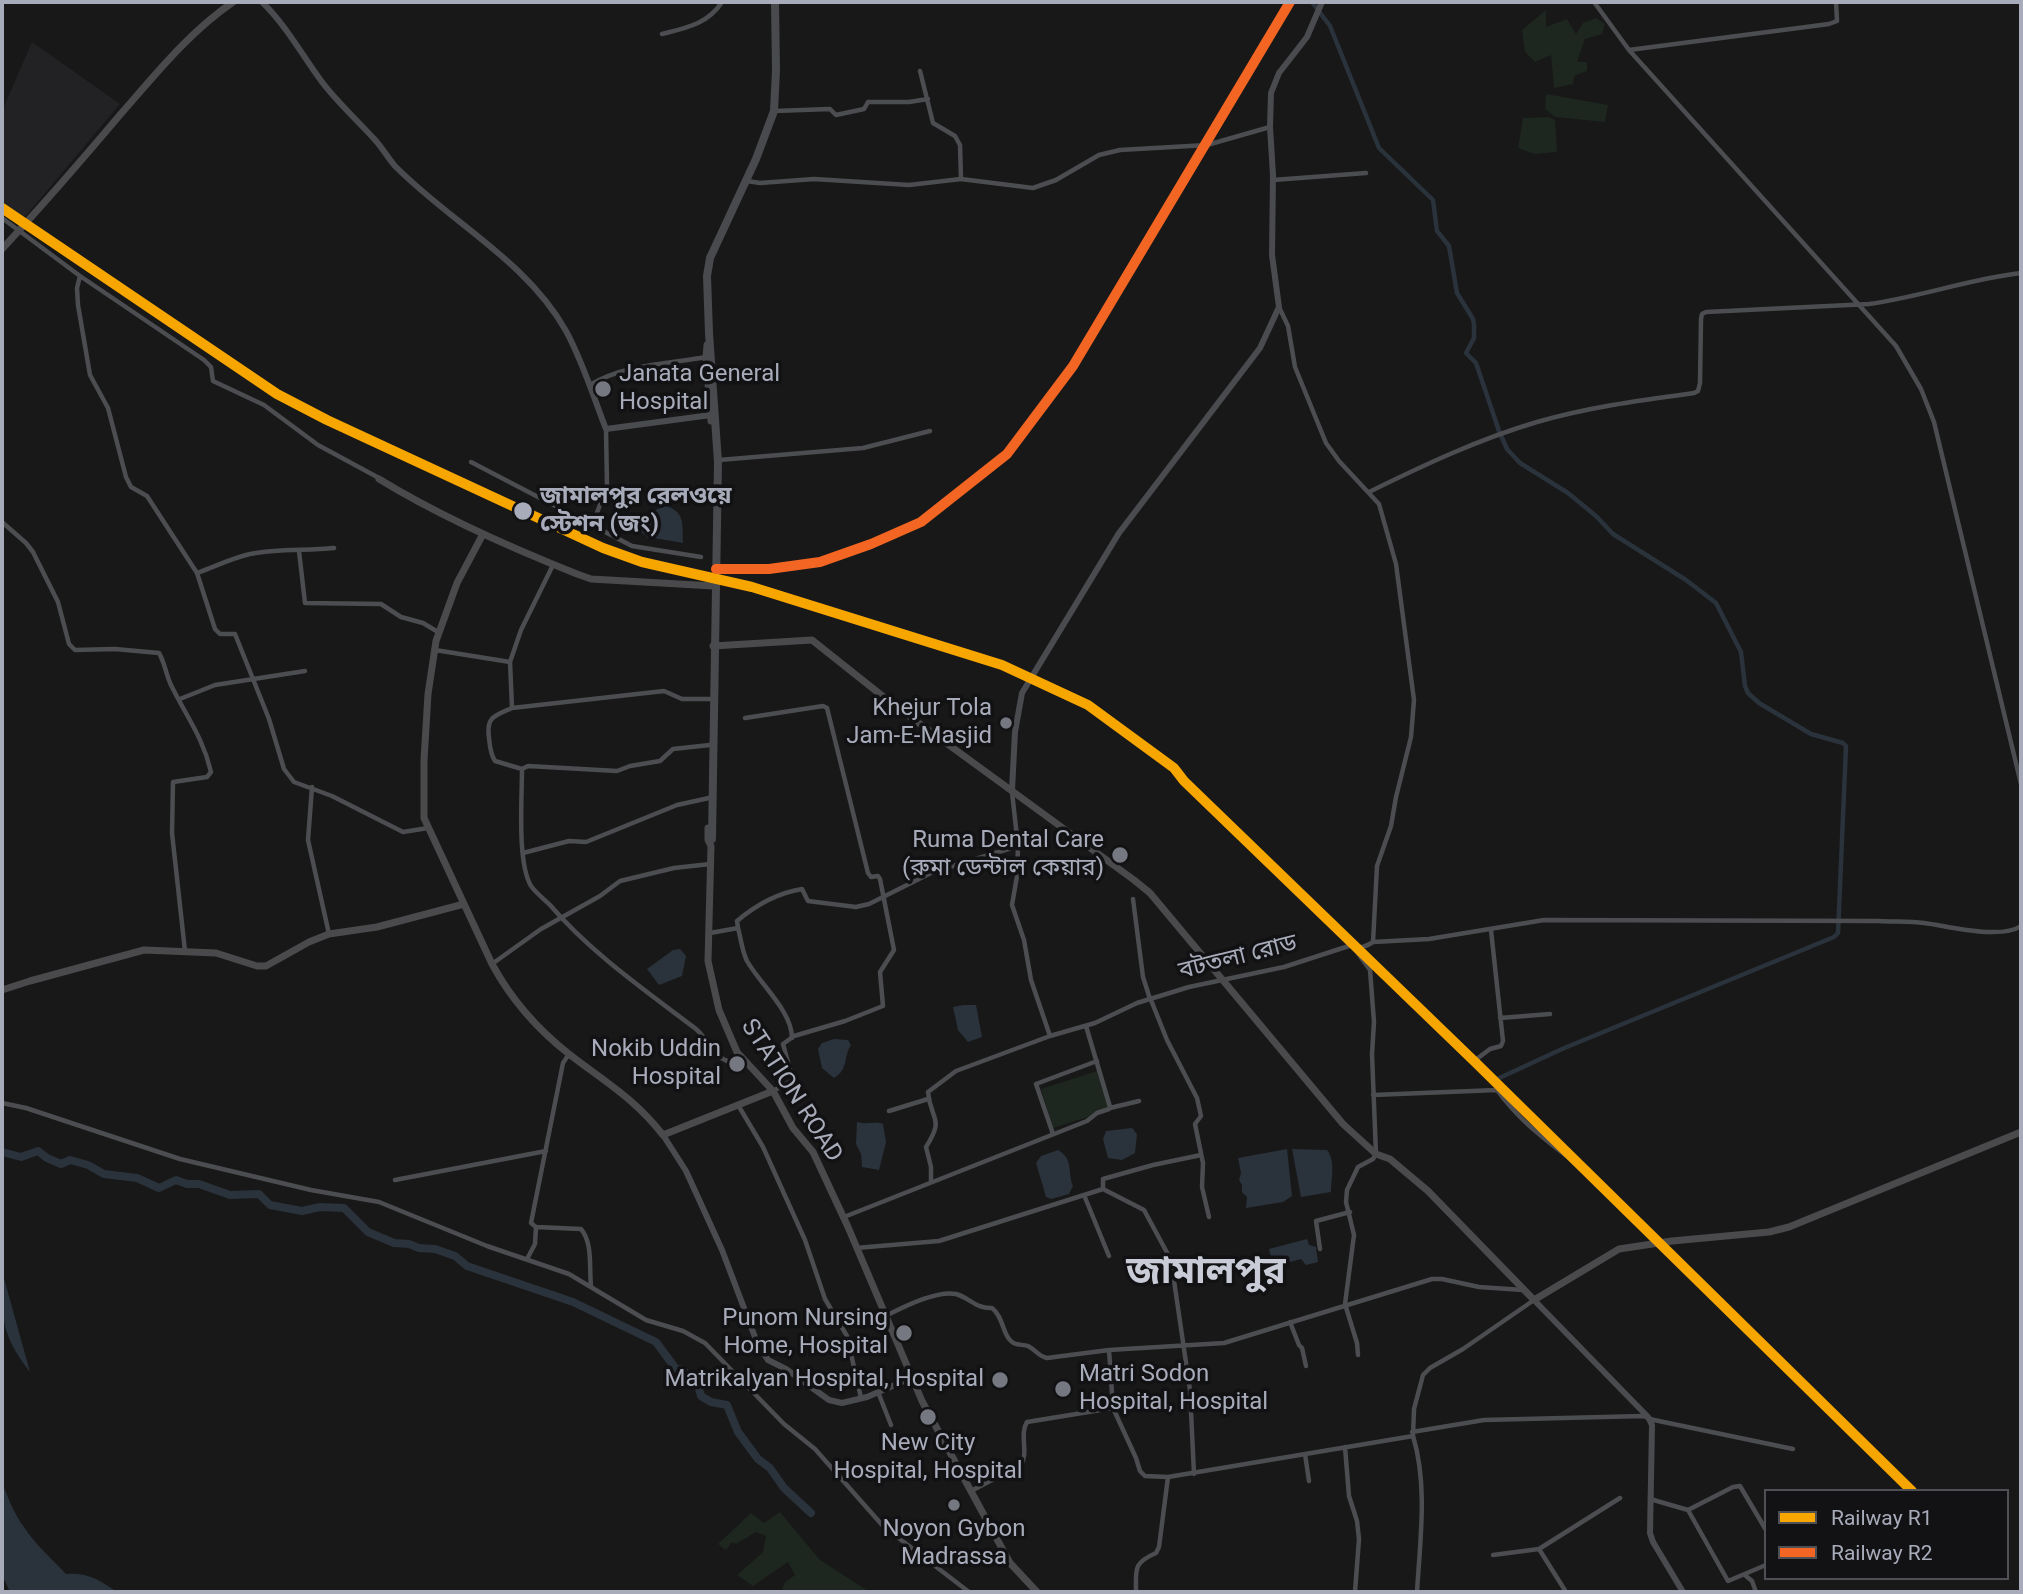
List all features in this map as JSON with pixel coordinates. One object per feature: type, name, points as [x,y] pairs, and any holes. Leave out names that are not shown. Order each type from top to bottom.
[{"type":"highway","points":[[712,842],[718,462],[707,276],[710,258],[774,111],[775,2]]},
{"type":"main road","points":[[2,249],[176,50],[211,17],[233,2]]},
{"type":"main road","points":[[262,2],[277,16],[329,91],[393,164],[428,197],[507,261],[547,303],[565,330],[606,429],[711,415]]},
{"type":"main road","points":[[1012,790],[1019,704],[1041,659],[1119,533],[1260,348],[1279,307],[1272,255],[1271,93],[1279,73],[1307,37],[1322,2]]},
{"type":"main road","name":"STATION ROAD","points":[[709,332],[706,357],[714,460],[714,586],[708,961],[719,1010],[737,1052],[773,1091],[793,1128],[813,1152],[844,1217],[911,1378],[1010,1563],[1037,1592]]},
{"type":"main road","points":[[379,479],[484,534],[592,579],[714,586]]},
{"type":"main road","points":[[484,534],[457,583],[438,632],[428,694],[424,818],[492,964],[504,986],[531,1020],[569,1054],[639,1107],[663,1135],[691,1183],[722,1250],[758,1345],[768,1360],[786,1369],[829,1400],[842,1403],[911,1378]]},
{"type":"main road","points":[[713,646],[811,639],[890,702],[1150,893],[1343,1124],[1376,1154],[1390,1159],[1428,1191],[1648,1417],[1651,1425],[1650,1534],[1683,1592]]},
{"type":"main road","points":[[2,990],[144,950],[216,953],[257,966],[266,966],[329,934],[377,927],[464,904]]},
{"type":"main road","points":[[663,1135],[773,1091]]},
{"type":"main road","points":[[1534,1300],[1619,1249],[1779,1229],[2021,1132]]},
{"type":"street","points":[[662,34],[702,23],[722,2]]},
{"type":"street","points":[[1594,2],[1629,50],[1896,346],[1922,389],[1934,422],[2021,784]]},
{"type":"street","points":[[1629,50],[1829,24],[1837,21],[1836,2]]},
{"type":"street","points":[[920,71],[933,123],[955,136],[960,145],[961,179]]},
{"type":"street","points":[[774,111],[830,108],[836,115],[864,109],[868,102],[928,99]]},
{"type":"street","points":[[746,180],[760,183],[814,179],[909,185],[961,179],[1034,188],[1056,180],[1099,155],[1120,150],[1208,145],[1270,127]]},
{"type":"street","points":[[1273,180],[1366,173]]},
{"type":"street","points":[[2,218],[80,276],[204,360],[211,367],[213,381],[264,405],[318,445],[379,479]]},
{"type":"street","points":[[1369,492],[1460,450],[1538,422],[1615,404],[1698,391],[1701,319],[1706,312],[1894,301],[1956,284],[2021,273]]},
{"type":"street","points":[[80,276],[77,288],[78,305],[90,374],[107,408],[126,477],[131,487],[146,496],[197,573],[215,629],[220,634],[235,634],[269,719],[284,769],[293,782],[312,787],[403,832],[428,828]]},
{"type":"street","points":[[1279,307],[1288,326],[1294,367],[1322,436],[1339,461],[1379,504],[1396,564],[1414,700],[1411,737],[1391,826],[1377,866],[1373,942]]},
{"type":"street","points":[[589,385],[641,366],[706,357]]},
{"type":"street","points":[[592,526],[607,486],[606,429]]},
{"type":"street","points":[[714,460],[863,448],[930,431]]},
{"type":"street","points":[[471,462],[632,546],[701,557]]},
{"type":"street","points":[[2,522],[33,552],[58,602],[69,644],[75,650],[115,649],[159,653],[171,685],[198,731],[211,772],[207,777],[173,782],[172,833],[185,951]]},
{"type":"street","points":[[197,573],[248,554],[280,549],[299,551],[334,548]]},
{"type":"street","points":[[299,551],[305,603],[381,604],[401,617],[423,623],[438,632]]},
{"type":"street","points":[[512,708],[510,662],[521,630],[553,565]]},
{"type":"street","points":[[435,650],[510,662]]},
{"type":"street","points":[[180,699],[215,685],[305,671]]},
{"type":"street","points":[[710,745],[674,749],[660,761],[617,771],[528,766],[522,769],[499,763],[491,753],[488,723],[495,716],[512,708],[664,691],[682,699],[712,699]]},
{"type":"street","points":[[745,719],[823,706],[827,708],[868,873],[871,877],[878,876],[885,897],[894,950],[880,972],[883,1006],[792,1038],[783,1044],[793,1080],[773,1091]]},
{"type":"street","points":[[522,769],[523,853],[532,886],[597,953],[696,1030],[715,1053],[724,1060],[746,1062]]},
{"type":"street","points":[[312,787],[307,840],[329,934]]},
{"type":"street","points":[[1012,790],[1018,846],[1012,905],[1024,940],[1031,980],[1049,1036]]},
{"type":"street","points":[[523,853],[569,841],[586,842],[677,805],[709,798]]},
{"type":"street","points":[[792,1038],[789,1023],[746,958],[737,921],[752,909],[789,891],[802,889],[808,901],[856,907],[885,897],[933,872],[1018,846]]},
{"type":"street","points":[[492,964],[541,929],[600,896],[620,881],[674,868],[710,864]]},
{"type":"street","points":[[1133,900],[1143,977],[1150,999],[1167,1040],[1198,1098],[1201,1116],[1195,1124],[1201,1155],[1202,1187],[1209,1217]]},
{"type":"street","name":"বটতলা রোড","points":[[928,1099],[928,1092],[956,1071],[1049,1036],[1086,1026],[1136,1003],[1284,967],[1352,945],[1358,948],[1373,942],[1429,939],[1544,920],[1922,922],[1997,932],[2010,932],[2021,926]]},
{"type":"street","points":[[709,933],[738,928]]},
{"type":"street","points":[[1474,1061],[1490,1049],[1501,1046],[1503,1041],[1491,930]]},
{"type":"street","points":[[1352,945],[1370,971],[1374,1022],[1373,1095],[1376,1154],[1373,1160],[1358,1167],[1347,1190],[1346,1202],[1354,1235],[1345,1304],[1358,1355]]},
{"type":"street","points":[[1500,1017],[1550,1014]]},
{"type":"street","points":[[1086,1026],[1110,1108]]},
{"type":"street","points":[[569,1054],[564,1063],[531,1223],[536,1227],[581,1229],[584,1232],[589,1249],[591,1286]]},
{"type":"street","points":[[1053,1134],[1036,1084],[1097,1061]]},
{"type":"street","points":[[1373,1095],[1497,1090],[1513,1112],[1570,1158],[1622,1208]]},
{"type":"street","points":[[890,1111],[928,1099],[937,1124],[936,1132],[926,1147],[931,1181]]},
{"type":"street","points":[[844,1217],[1087,1121],[1110,1108],[1139,1101]]},
{"type":"street","points":[[2,1103],[57,1118],[180,1159],[311,1190],[379,1202],[487,1246],[569,1274],[646,1320],[683,1331],[705,1343],[783,1424],[815,1449],[883,1526],[969,1592]]},
{"type":"street","points":[[738,1105],[763,1147],[806,1240],[825,1299],[847,1336],[861,1398]]},
{"type":"street","points":[[394,1180],[546,1150]]},
{"type":"street","points":[[1103,1189],[1103,1179],[1201,1155]]},
{"type":"street","points":[[856,1248],[939,1241],[1103,1189],[1143,1210],[1171,1260],[1190,1390],[1194,1474]]},
{"type":"street","points":[[1084,1195],[1109,1256]]},
{"type":"street","points":[[1320,1249],[1316,1221],[1350,1212]]},
{"type":"street","points":[[527,1259],[535,1244],[536,1227]]},
{"type":"street","points":[[884,1316],[922,1301],[954,1294],[978,1307],[992,1308],[996,1311],[1009,1340],[1030,1347],[1040,1357],[1047,1359],[1109,1350],[1224,1343],[1432,1279],[1479,1287],[1524,1290]]},
{"type":"street","points":[[1416,1592],[1422,1506],[1417,1449],[1413,1434],[1417,1392],[1423,1375],[1430,1367],[1462,1349],[1534,1300]]},
{"type":"street","points":[[1290,1322],[1302,1348],[1306,1366]]},
{"type":"street","points":[[1109,1350],[1113,1408],[1140,1471],[1145,1476],[1194,1474],[1484,1420],[1648,1417],[1793,1449]]},
{"type":"street","points":[[878,1392],[891,1426]]},
{"type":"street","points":[[971,1491],[1021,1465],[1024,1459],[1023,1427],[1027,1422],[1113,1408]]},
{"type":"street","points":[[1345,1447],[1349,1496],[1357,1521],[1359,1539],[1355,1592]]},
{"type":"street","points":[[1305,1454],[1310,1480]]},
{"type":"street","points":[[1136,1592],[1138,1563],[1156,1553],[1159,1547],[1168,1477]]},
{"type":"street","points":[[1649,1499],[1688,1510],[1740,1486],[1764,1527]]},
{"type":"street","points":[[1493,1555],[1539,1549],[1620,1498]]},
{"type":"street","points":[[1688,1510],[1728,1581],[1764,1566]]},
{"type":"street","points":[[1539,1549],[1566,1592]]},
{"type":"street","points":[[1752,1581],[1754,1571]]},
{"type":"street","points":[[1745,1575],[1752,1581],[1756,1592]]},
{"type":"shaded area","points":[[1546,10],[1546,27],[1567,19],[1576,34],[1583,23],[1596,18],[1605,24],[1602,34],[1585,39],[1577,62],[1587,62],[1587,71],[1574,76],[1573,84],[1554,88],[1551,55],[1535,62],[1525,52],[1522,30]]},
{"type":"shaded area","points":[[32,42],[120,104],[23,219],[2,203],[2,111]]},
{"type":"shaded area","points":[[1546,94],[1608,105],[1605,122],[1555,117],[1545,109]]},
{"type":"shaded area","points":[[1549,117],[1555,120],[1557,152],[1534,154],[1518,148],[1523,118]]},
{"type":"shaded area","points":[[667,506],[680,516],[683,543],[648,537],[638,530],[649,514]]},
{"type":"shaded area","points":[[680,949],[686,956],[682,976],[659,985],[647,969],[673,950]]},
{"type":"shaded area","points":[[976,1005],[982,1037],[968,1042],[958,1030],[953,1007]]},
{"type":"shaded area","points":[[834,1039],[848,1040],[851,1045],[842,1071],[834,1078],[822,1068],[818,1049],[822,1043]]},
{"type":"shaded area","points":[[1100,1070],[1113,1109],[1053,1128],[1041,1089]]},
{"type":"shaded area","points":[[857,1122],[883,1124],[886,1142],[879,1170],[862,1167],[861,1154],[856,1144]]},
{"type":"shaded area","points":[[1132,1128],[1137,1134],[1135,1153],[1122,1160],[1108,1158],[1103,1139],[1106,1131]]},
{"type":"shaded area","points":[[1287,1149],[1292,1196],[1283,1202],[1246,1208],[1247,1197],[1242,1192],[1239,1180],[1241,1173],[1238,1158]]},
{"type":"shaded area","points":[[1292,1149],[1327,1150],[1332,1165],[1331,1192],[1301,1197]]},
{"type":"shaded area","points":[[1058,1150],[1066,1157],[1073,1186],[1069,1194],[1051,1199],[1046,1197],[1036,1163],[1041,1156]]},
{"type":"shaded area","points":[[1307,1239],[1309,1245],[1316,1247],[1318,1262],[1306,1265],[1301,1259],[1273,1265],[1269,1249]]},
{"type":"shaded area","points":[[2,1271],[30,1372],[8,1335],[3,1313]]},
{"type":"shaded area","points":[[2,1483],[20,1522],[66,1574],[93,1578],[117,1592],[10,1592],[2,1575]]},
{"type":"shaded area","points":[[780,1512],[820,1560],[870,1592],[781,1592],[785,1582],[795,1575],[788,1562],[753,1586],[737,1575],[763,1552],[766,1536],[756,1532],[736,1544],[732,1542],[726,1550],[718,1544],[751,1513],[764,1523]]},
{"type":"waterway","points":[[1312,2],[1330,26],[1379,148],[1433,200],[1437,231],[1449,246],[1457,293],[1473,319],[1474,338],[1466,353],[1476,363],[1507,449],[1520,463],[1568,493],[1613,534],[1686,580],[1716,603],[1741,652],[1748,693],[1759,703],[1811,734],[1846,746],[1838,933],[1834,937],[1562,1049],[1495,1080]]},
{"type":"waterway","points":[[2,1152],[21,1157],[38,1151],[61,1164],[70,1160],[88,1165],[104,1174],[137,1178],[159,1188],[176,1180],[199,1184],[230,1195],[259,1194],[270,1205],[302,1211],[320,1207],[344,1208],[368,1232],[394,1243],[435,1249],[455,1256],[467,1266],[573,1302],[656,1342],[676,1369],[682,1369],[698,1385],[701,1396],[711,1402],[727,1405],[738,1432],[758,1459],[770,1468],[784,1488],[811,1513]]},
{"type":"rail line","name":"R2","points":[[716,569],[769,569],[820,562],[871,544],[921,522],[1007,454],[1073,366],[1290,2]]},
{"type":"rail line","name":"R1","points":[[2,208],[277,394],[327,420],[603,548],[642,562],[752,587],[1002,665],[1088,705],[1174,768],[1184,781],[1910,1489]]},
{"type":"place","name":"Janata General Hospital","points":[[603,389]]},
{"type":"place","name":"জামালপুর রেলওয়ে স্টেশন (জং)","points":[[523,511]]},
{"type":"place","name":"Khejur Tola Jam-E-Masjid","points":[[1006,723]]},
{"type":"place","name":"Ruma Dental Care (রুমা ডেন্টাল কেয়ার)","points":[[1120,855]]},
{"type":"place","name":"Nokib Uddin Hospital","points":[[737,1064]]},
{"type":"place","name":"Punom Nursing Home, Hospital","points":[[904,1333]]},
{"type":"place","name":"Matrikalyan Hospital, Hospital","points":[[1000,1380]]},
{"type":"place","name":"Matri Sodon Hospital, Hospital","points":[[1063,1389]]},
{"type":"place","name":"New City Hospital, Hospital","points":[[928,1417]]},
{"type":"place","name":"Noyon Gybon Madrassa","points":[[954,1505]]},
{"type":"district","name":"জামালপুর","points":[[1206,1273]]}]
